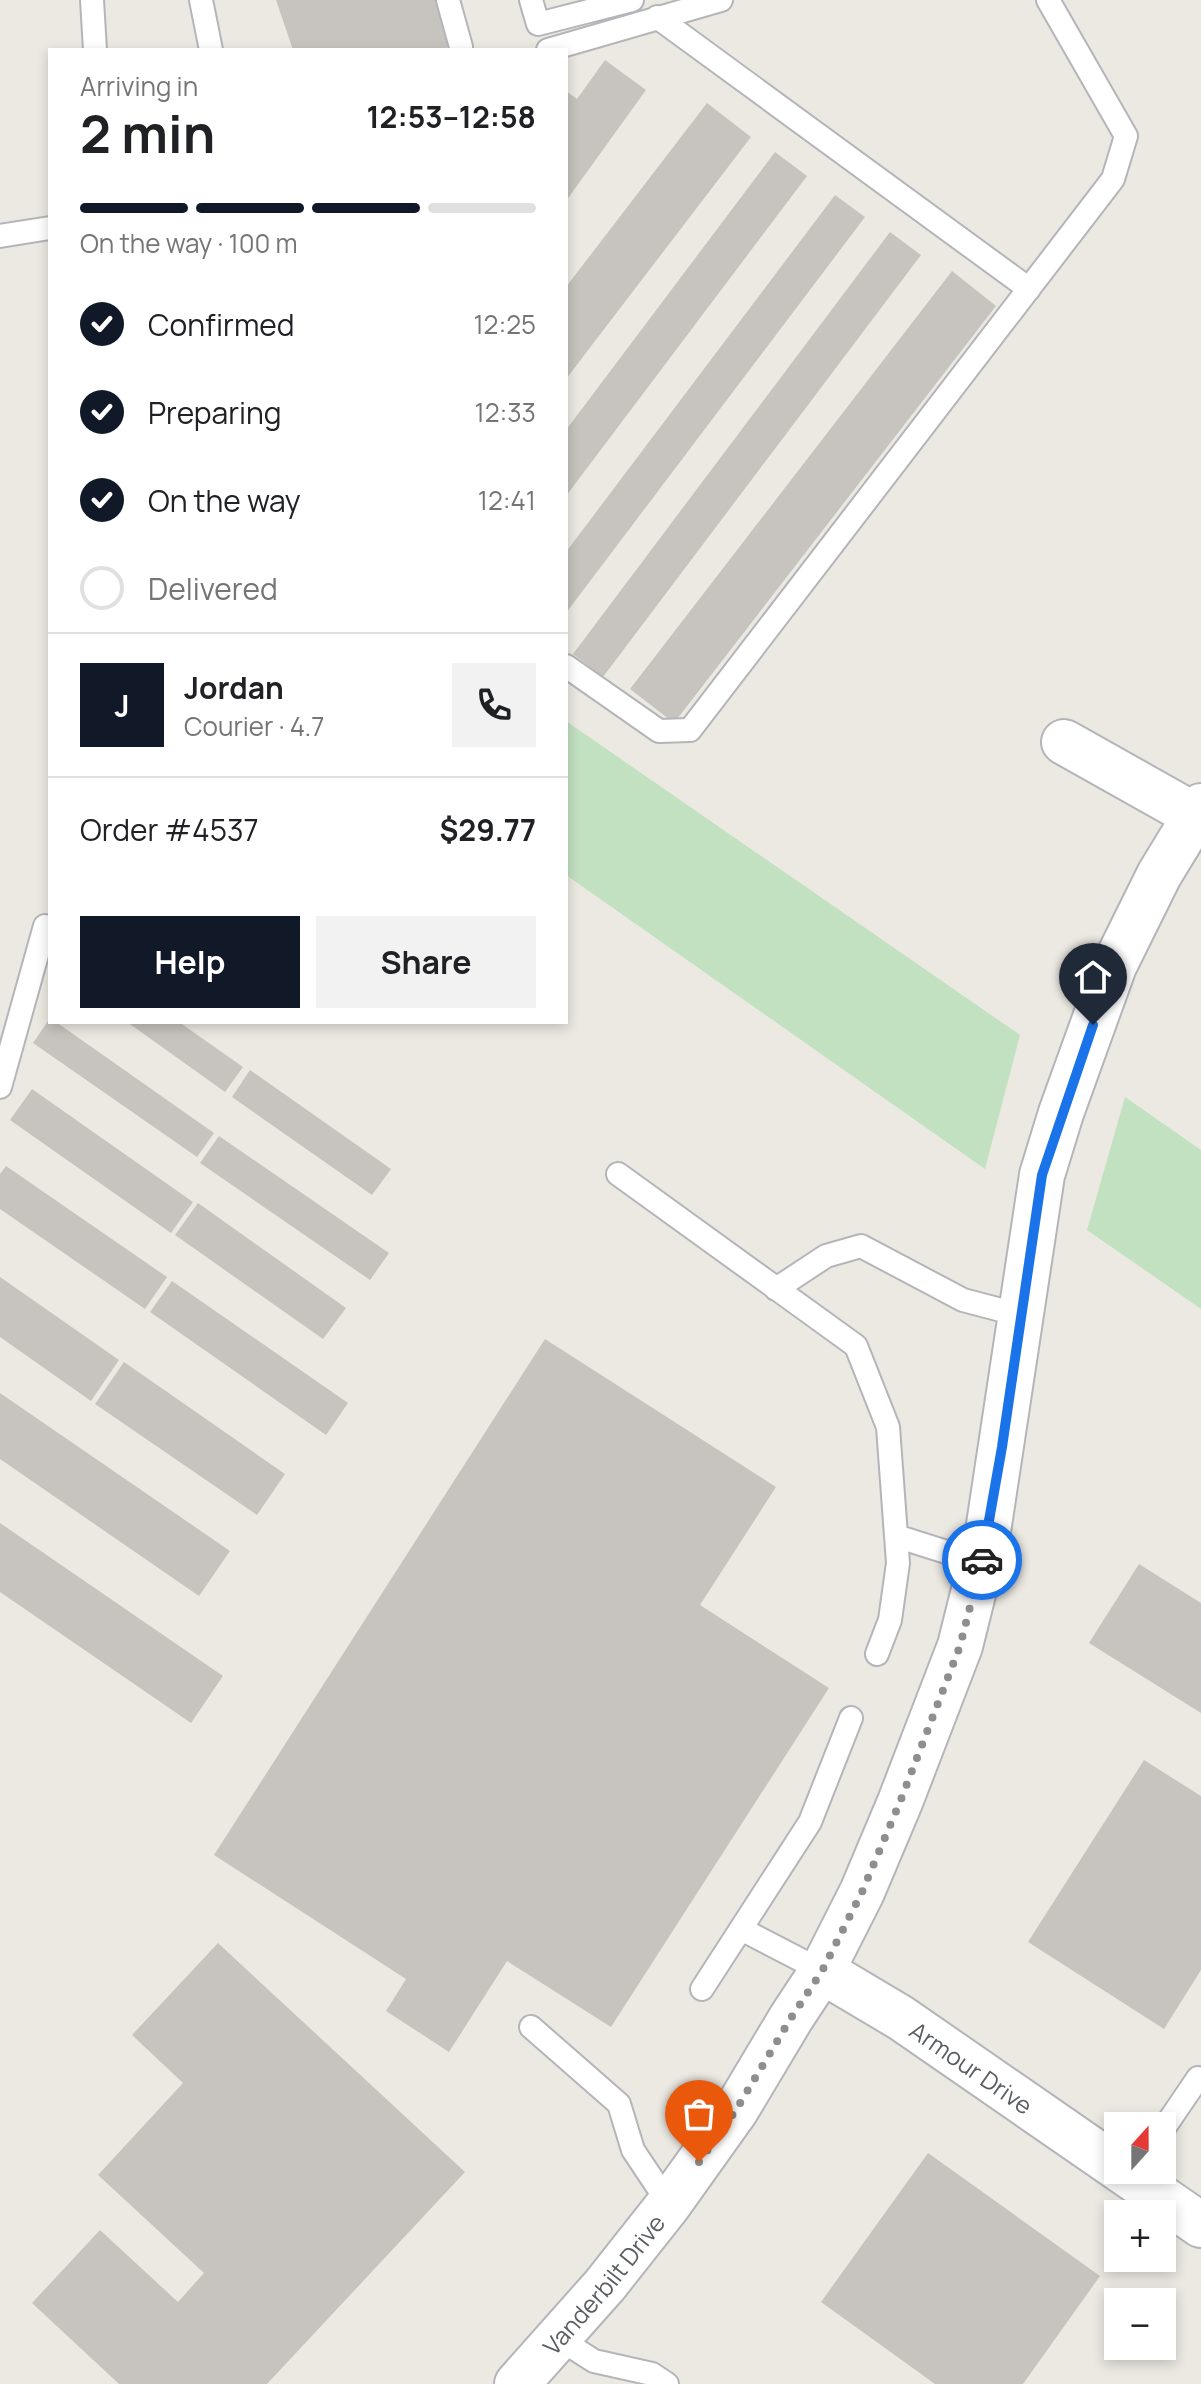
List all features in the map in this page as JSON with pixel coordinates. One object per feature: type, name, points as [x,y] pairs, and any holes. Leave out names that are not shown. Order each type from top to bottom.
[{"type":"street","points":[[1064,742],[1198,811]]},
{"type":"street","name":"Vanderbilt Drive","points":[[517,2384],[669,2204],[736,2110],[822,1971],[862,1892],[960,1646],[981,1563],[1002,1447],[1042,1175],[1061,1113],[1114,966],[1159,875],[1198,811]]},
{"type":"street","name":"Armour Drive","points":[[822,1971],[901,2018],[1104,2156]]},
{"type":"street","name":"Armour Drive","points":[[1144,2184],[1201,2225]]},
{"type":"lane","points":[[92,0],[95,48]]},
{"type":"lane","points":[[201,0],[211,48]]},
{"type":"lane","points":[[448,0],[461,47]]},
{"type":"lane","points":[[531,0],[538,24],[632,0]]},
{"type":"lane","points":[[555,48],[721,0]]},
{"type":"lane","points":[[568,667],[659,731],[690,730],[1113,179],[1126,136],[1048,0]]},
{"type":"lane","points":[[657,17],[1029,289]]},
{"type":"lane","points":[[0,236],[48,228]]},
{"type":"lane","points":[[0,1087],[45,926]]},
{"type":"lane","points":[[618,1174],[856,1346],[888,1427],[898,1563],[890,1620],[877,1654]]},
{"type":"lane","points":[[776,1289],[826,1256],[861,1246],[963,1300],[1020,1315]]},
{"type":"lane","points":[[896,1536],[981,1563]]},
{"type":"lane","points":[[702,1989],[810,1822],[851,1718]]},
{"type":"lane","points":[[741,1929],[822,1971]]},
{"type":"lane","points":[[531,2027],[619,2104],[633,2150],[669,2204]]},
{"type":"lane","points":[[1175,2112],[1200,2076]]},
{"type":"lane","points":[[558,2338],[616,2376],[652,2374],[667,2384]]},
{"type":"green space","points":[[568,722],[1020,1035],[985,1169],[568,876]]},
{"type":"green space","points":[[1125,1097],[1201,1150],[1201,1309],[1087,1230]]},
{"type":"building","points":[[276,0],[436,0],[452,46],[446,48],[292,48]]},
{"type":"building","points":[[605,60],[646,90],[568,198],[568,92],[577,99]]},
{"type":"building","points":[[707,103],[751,137],[568,376],[568,284]]},
{"type":"building","points":[[775,152],[807,176],[568,493],[568,427]]},
{"type":"building","points":[[835,195],[865,217],[568,610],[568,549]]},
{"type":"building","points":[[890,232],[921,255],[603,677],[573,654]]},
{"type":"building","points":[[952,271],[996,306],[674,723],[630,689]]},
{"type":"building","points":[[48,1021],[48,1024],[59,1024],[214,1133],[197,1157],[33,1043]]},
{"type":"building","points":[[130,1024],[182,1024],[243,1067],[225,1092]]},
{"type":"building","points":[[250,1070],[391,1169],[372,1195],[232,1097]]},
{"type":"building","points":[[32,1089],[193,1202],[171,1233],[10,1120]]},
{"type":"building","points":[[219,1136],[389,1253],[370,1280],[200,1163]]},
{"type":"building","points":[[6,1166],[167,1277],[145,1309],[0,1209],[0,1174]]},
{"type":"building","points":[[198,1203],[346,1308],[323,1339],[175,1235]]},
{"type":"building","points":[[0,1277],[119,1360],[91,1401],[0,1337]]},
{"type":"building","points":[[172,1281],[348,1403],[326,1435],[150,1312]]},
{"type":"building","points":[[545,1339],[776,1487],[700,1605],[829,1688],[611,2027],[507,1961],[449,2052],[386,2011],[406,1979],[214,1855]]},
{"type":"building","points":[[124,1362],[285,1474],[257,1515],[95,1404]]},
{"type":"building","points":[[0,1393],[230,1551],[199,1596],[0,1459]]},
{"type":"building","points":[[0,1523],[223,1676],[191,1723],[0,1592]]},
{"type":"building","points":[[1139,1564],[1201,1603],[1201,1713],[1089,1643]]},
{"type":"building","points":[[1144,1760],[1201,1796],[1201,1970],[1164,2029],[1028,1942]]},
{"type":"building","points":[[218,1943],[465,2172],[267,2384],[119,2384],[32,2303],[100,2230],[178,2302],[204,2273],[98,2175],[183,2083],[132,2035]]},
{"type":"building","points":[[928,2153],[1100,2276],[1023,2384],[935,2384],[821,2302]]},
{"type":"way so far","points":[[699,2162],[736,2110],[822,1971],[862,1892],[960,1646],[982,1560]]},
{"type":"route","points":[[982,1560],[1042,1175],[1093,1025]]}]
